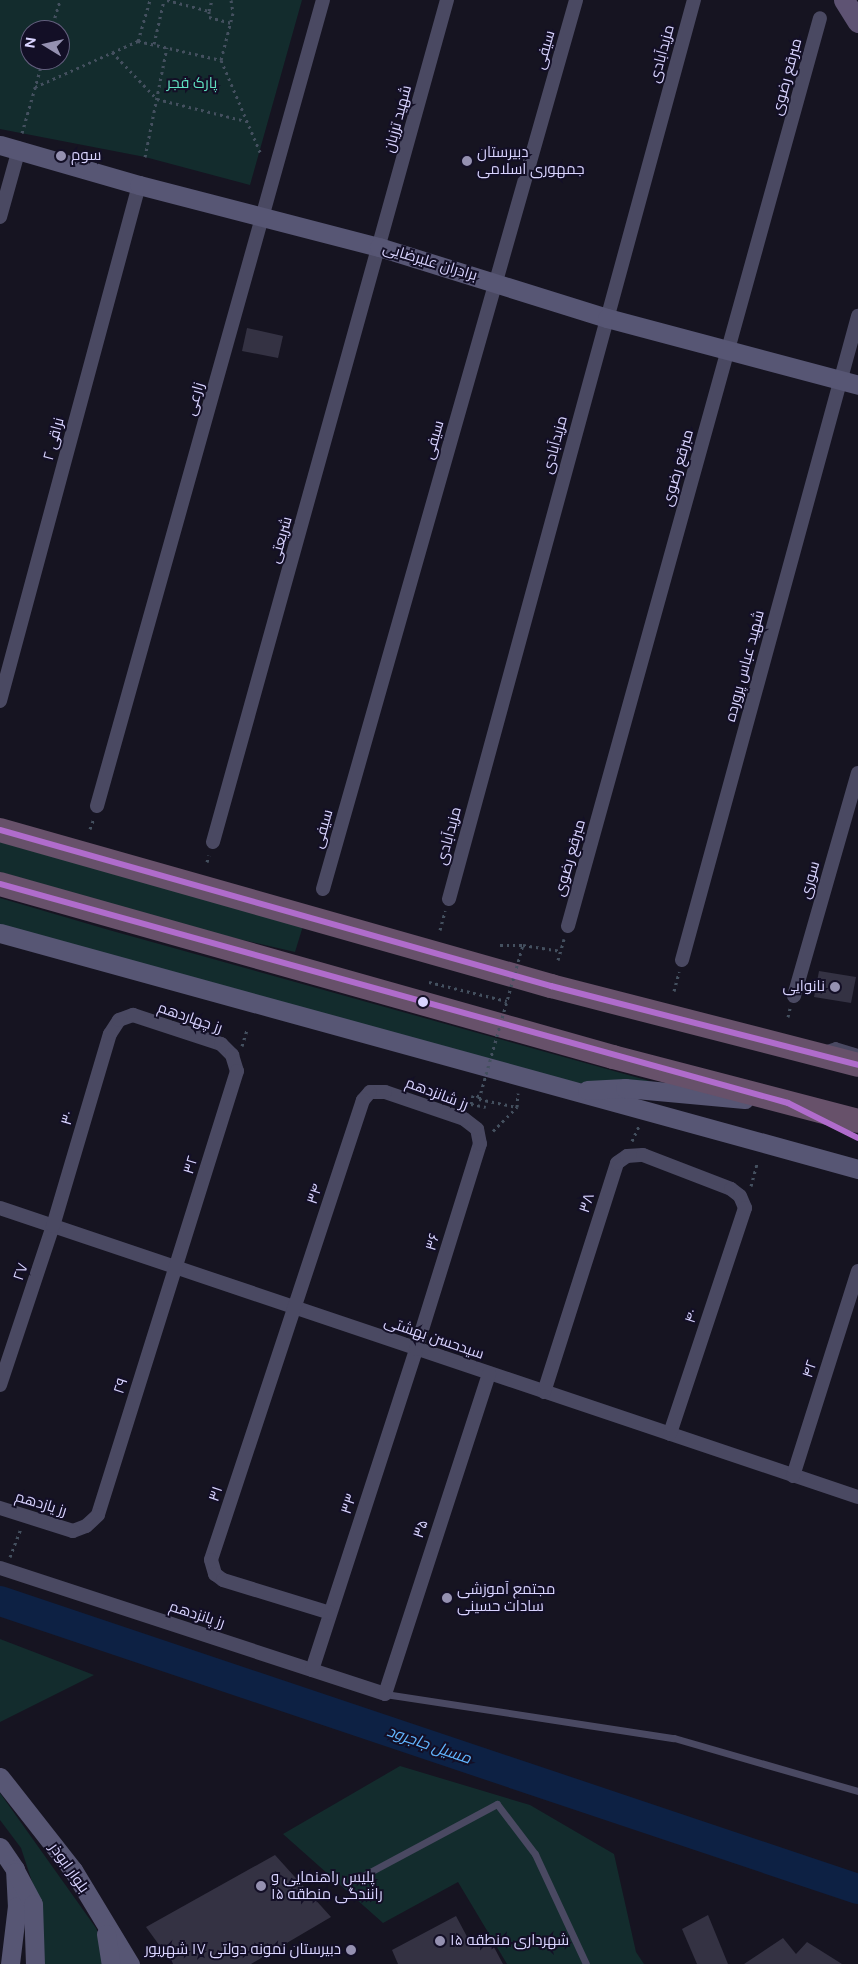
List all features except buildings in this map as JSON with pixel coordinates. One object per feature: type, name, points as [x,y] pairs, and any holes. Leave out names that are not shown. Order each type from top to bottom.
[{"type":"highway","points":[[0,830],[561,988],[858,1065]]},
{"type":"highway","points":[[0,884],[858,1121]]},
{"type":"highway","points":[[788,1103],[858,1138]]},
{"type":"main road","points":[[844,0],[858,22]]},
{"type":"main road","name":"برادران علیرضایی","points":[[0,145],[20,141],[139,186],[264,216],[379,247],[607,318],[858,385]]},
{"type":"main road","points":[[0,933],[858,1170]]},
{"type":"main road","points":[[571,1091],[625,1088],[788,1103]]},
{"type":"main road","name":"بلوار ابوذر","points":[[0,1777],[73,1870],[130,1964]]},
{"type":"main road","points":[[0,1847],[15,1869],[34,1904],[35,1964]]},
{"type":"main road","points":[[10,1964],[16,1906],[15,1869]]},
{"type":"main road","points":[[73,1870],[105,1932],[111,1964]]},
{"type":"street","name":"زارعی","points":[[98,806],[324,0]]},
{"type":"street","name":"شهید ترزبان","points":[[379,247],[447,0]]},
{"type":"street","name":"سیفی","points":[[323,888],[576,0]]},
{"type":"street","name":"مزیدآبادی","points":[[449,899],[694,0]]},
{"type":"street","name":"مبرقع رضوی","points":[[568,926],[820,18]]},
{"type":"street","points":[[0,217],[20,141]]},
{"type":"street","name":"نراقی ۲","points":[[0,701],[139,186]]},
{"type":"street","name":"شریعتی","points":[[214,842],[379,247]]},
{"type":"street","name":"شهید عباس پرورده","points":[[682,960],[858,316]]},
{"type":"street","name":"سوری","points":[[794,996],[858,773]]},
{"type":"street","name":"رز چهاردهم","points":[[119,1020],[133,1015],[221,1044],[232,1055],[237,1071]]},
{"type":"street","name":"۳۰","points":[[53,1226],[110,1034],[119,1020]]},
{"type":"street","name":"۳۲","points":[[176,1268],[237,1071]]},
{"type":"street","name":"رز شانزدهم","points":[[370,1092],[385,1092],[464,1120],[477,1130],[480,1144]]},
{"type":"street","name":"۳۴","points":[[295,1308],[362,1100],[370,1092]]},
{"type":"street","name":"۳۶","points":[[416,1349],[480,1144]]},
{"type":"street","name":"۳۸","points":[[544,1392],[617,1163],[626,1156],[643,1155],[730,1189],[740,1196],[745,1208]]},
{"type":"street","name":"سیدحسن بهشتی","points":[[0,1208],[858,1498]]},
{"type":"street","name":"۴۰","points":[[670,1434],[745,1208]]},
{"type":"street","name":"۲۷","points":[[0,1385],[53,1226]]},
{"type":"street","name":"۲۹","points":[[98,1515],[176,1268]]},
{"type":"street","name":"۴۲","points":[[793,1476],[858,1271]]},
{"type":"street","name":"۳۱","points":[[295,1308],[211,1560],[216,1574],[223,1580],[330,1613]]},
{"type":"street","name":"۳۳","points":[[312,1670],[416,1349]]},
{"type":"street","name":"۳۵","points":[[385,1694],[489,1373]]},
{"type":"street","name":"رز یازدهم","points":[[0,1508],[73,1530],[86,1526],[98,1515]]},
{"type":"street","name":"رز پانزدهم","points":[[3,1569],[385,1694]]},
{"type":"lane","points":[[812,1054],[835,1045],[858,1052]]},
{"type":"lane","points":[[385,1694],[674,1738],[858,1791]]},
{"type":"lane","points":[[357,1879],[498,1804],[535,1854],[586,1964]]},
{"type":"path","points":[[54,20],[60,0]]},
{"type":"path","points":[[138,41],[150,0]]},
{"type":"path","points":[[154,44],[165,0],[209,11]]},
{"type":"path","points":[[212,0],[209,17],[231,22]]},
{"type":"path","points":[[231,0],[231,22],[221,60],[260,152]]},
{"type":"path","points":[[35,87],[138,41],[221,60]]},
{"type":"path","points":[[145,157],[167,47]]},
{"type":"path","points":[[112,52],[157,99],[247,121]]},
{"type":"path","points":[[20,141],[40,70]]},
{"type":"path","points":[[558,960],[568,926]]},
{"type":"path","points":[[500,945],[523,945],[560,952]]},
{"type":"path","points":[[479,1097],[523,945]]},
{"type":"path","points":[[429,982],[506,1001]]},
{"type":"path","points":[[480,1144],[517,1107],[520,1076]]},
{"type":"path","points":[[486,1107],[471,1104],[473,1095],[517,1107]]},
{"type":"path","points":[[3,1569],[26,1516]]},
{"type":"green space","name":"پارک فجر","points":[[0,0],[302,0],[250,185],[145,157],[0,129]]},
{"type":"green space","points":[[0,842],[303,926],[295,952],[182,926],[0,872]]},
{"type":"green space","points":[[0,898],[682,1090],[566,1082],[108,958],[0,924]]},
{"type":"green space","points":[[0,1639],[94,1675],[0,1722]]},
{"type":"green space","points":[[400,1766],[530,1805],[614,1854],[636,1952],[644,1964],[507,1964],[458,1882],[383,1923],[283,1834]]},
{"type":"green space","points":[[0,1793],[96,1928],[103,1944],[105,1964],[42,1964],[37,1897],[21,1848],[0,1820]]},
{"type":"waterway","name":"مسیل جاجرود","points":[[0,1601],[858,1889]]},
{"type":"transit line","points":[[0,830],[551,986],[858,1065]]},
{"type":"transit line","points":[[0,884],[788,1103],[858,1138]]},
{"type":"place","name":"سوم","points":[[61,156]]},
{"type":"place","name":"دبیرستان جمهوری اسلامی","points":[[467,161]]},
{"type":"place","name":"نانوایی","points":[[835,987]]},
{"type":"place","name":"مجتمع آموزشی سادات حسینی","points":[[447,1598]]},
{"type":"place","name":"پلیس راهنمایی و رانندگی منطقه ۱۵","points":[[261,1886]]},
{"type":"place","name":"شهرداری منطقه ۱۵","points":[[440,1941]]},
{"type":"place","name":"دبیرستان نمونه دولتی ۱۷ شهریور","points":[[351,1950]]}]
